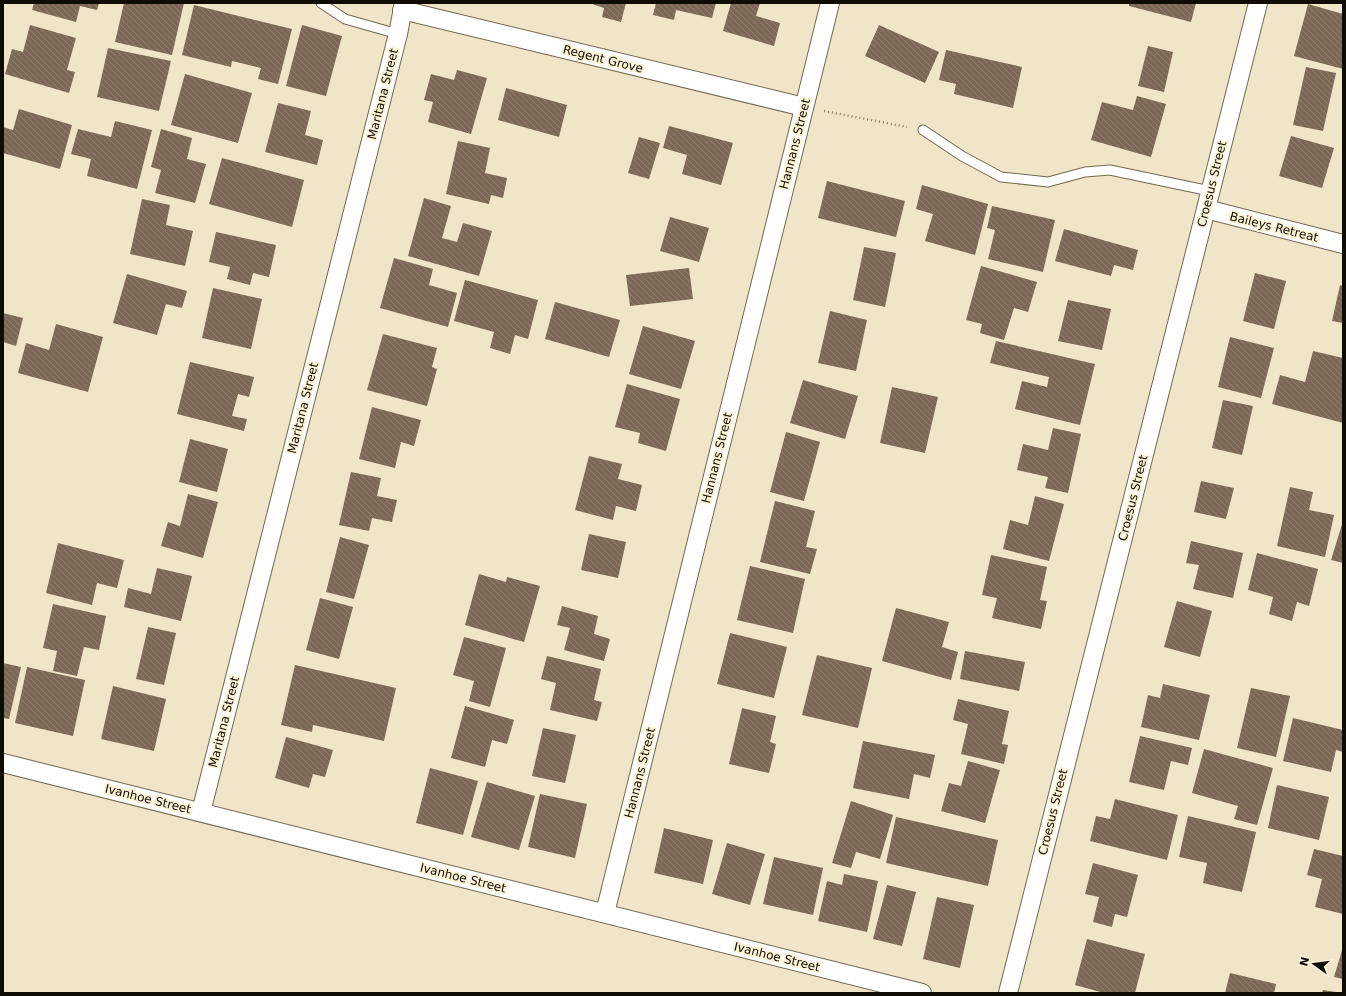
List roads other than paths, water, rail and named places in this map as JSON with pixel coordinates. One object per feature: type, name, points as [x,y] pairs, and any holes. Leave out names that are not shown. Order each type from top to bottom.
[{"type":"street","name":"Hannans Street","points":[[605,914],[830,3]]},
{"type":"street","name":"Croesus Street","points":[[1008,993],[1258,3]]},
{"type":"street","name":"Maritana Street","points":[[201,812],[398,34],[403,7]]},
{"type":"street","name":"Regent Grove","points":[[403,7],[804,107]]},
{"type":"street","name":"Baileys Retreat","points":[[1206,209],[1343,244]]},
{"type":"street","name":"Ivanhoe Street","points":[[3,763],[922,993]]},
{"type":"lane","points":[[321,3],[345,19],[398,34]]},
{"type":"lane","points":[[923,130],[962,156],[1001,177],[1048,182],[1085,172],[1110,170],[1210,191]]}]
